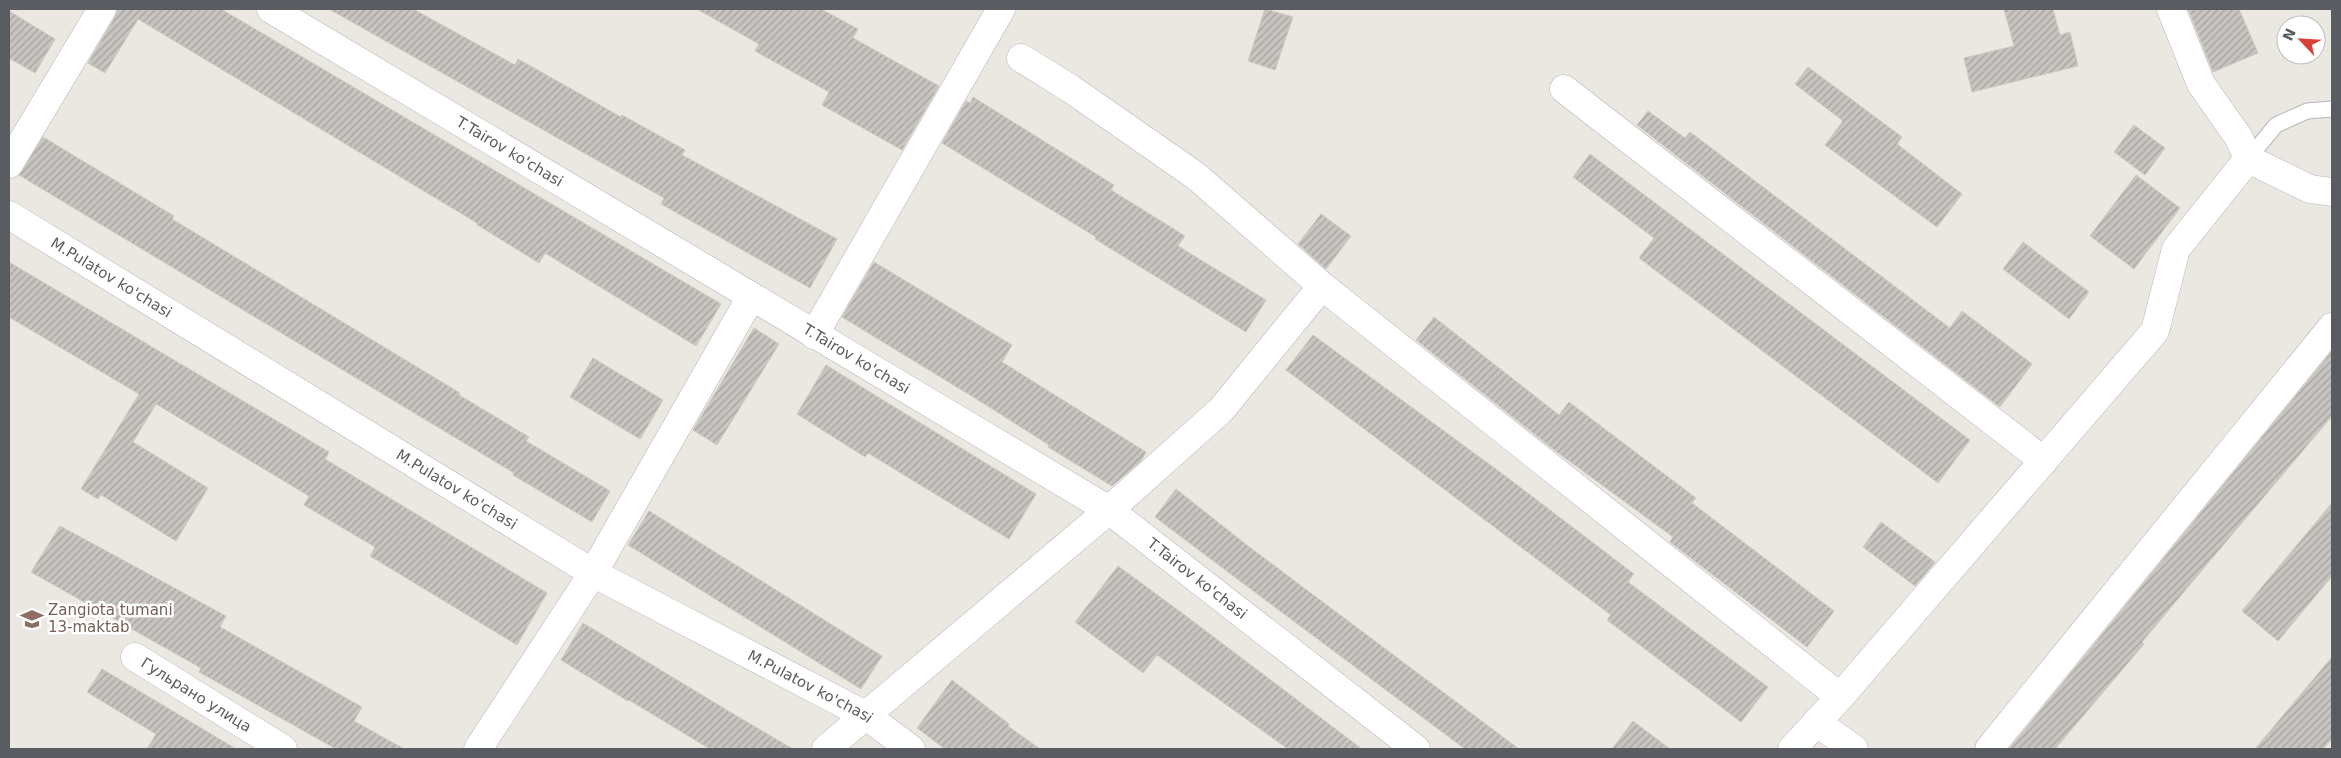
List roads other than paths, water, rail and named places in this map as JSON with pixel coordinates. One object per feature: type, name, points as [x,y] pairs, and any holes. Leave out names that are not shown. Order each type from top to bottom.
[{"type":"street","points":[[9,164],[102,9]]},
{"type":"street","name":"T.Tairov ko'chasi","points":[[271,9],[814,335],[1110,510],[1416,749]]},
{"type":"street","points":[[814,335],[1001,9]]},
{"type":"street","points":[[2172,9],[2201,84],[2239,138],[2248,159],[2310,189],[2332,192]]},
{"type":"street","points":[[1021,58],[1071,89],[1196,176],[1322,286],[1840,697]]},
{"type":"street","points":[[1564,89],[2044,461]]},
{"type":"street","points":[[1792,749],[1840,697],[2155,331],[2176,249],[2248,159]]},
{"type":"street","name":"M.Pulatov ko'chasi","points":[[9,215],[593,573],[865,715],[911,749]]},
{"type":"street","points":[[826,749],[1110,510],[1221,410],[1322,286]]},
{"type":"street","points":[[478,749],[593,573],[751,297]]},
{"type":"street","points":[[1989,749],[2332,327]]},
{"type":"street","name":"Гульрано улица","points":[[135,657],[283,749]]},
{"type":"street","points":[[1816,722],[1854,749]]},
{"type":"lane","points":[[2248,159],[2276,125],[2306,111],[2332,109]]},
{"type":"place","name":"Zangiota tumani 13-maktab","points":[[32,619]]}]
